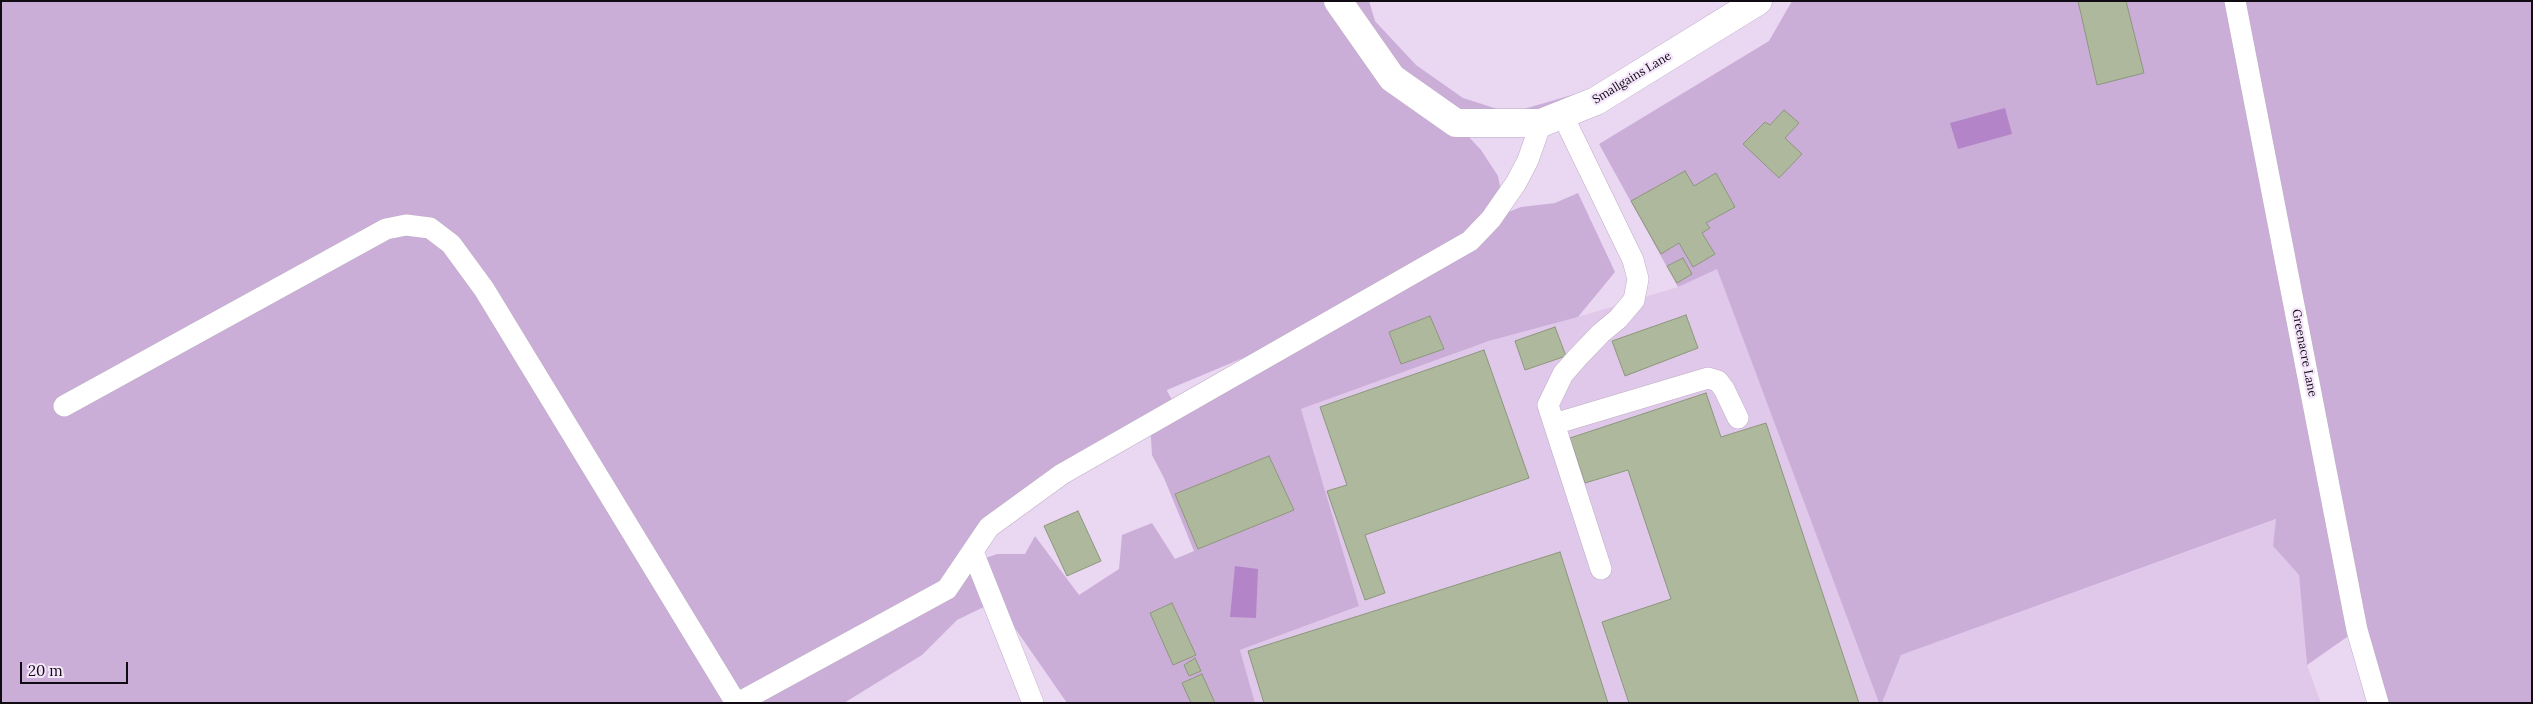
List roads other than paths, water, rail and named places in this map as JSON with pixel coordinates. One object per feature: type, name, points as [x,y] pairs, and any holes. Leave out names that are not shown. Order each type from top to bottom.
[{"type":"street","name":"Smallgains Lane","points":[[1338,1],[1392,78],[1456,124],[1551,118],[1596,101],[1758,1]]},
{"type":"lane","name":"Greenacre Lane","points":[[2235,1],[2357,630],[2378,703]]},
{"type":"lane","points":[[1551,118],[1632,260],[1638,279],[1634,300],[1563,374],[1548,405],[1601,569]]},
{"type":"lane","points":[[64,406],[386,229],[406,225],[430,228],[451,244],[484,289],[737,703],[947,589],[989,527],[1062,474],[1470,241],[1490,219],[1516,183],[1551,118]]},
{"type":"lane","points":[[1554,424],[1708,378],[1718,381],[1738,418]]},
{"type":"lane","points":[[973,552],[1034,703]]}]
